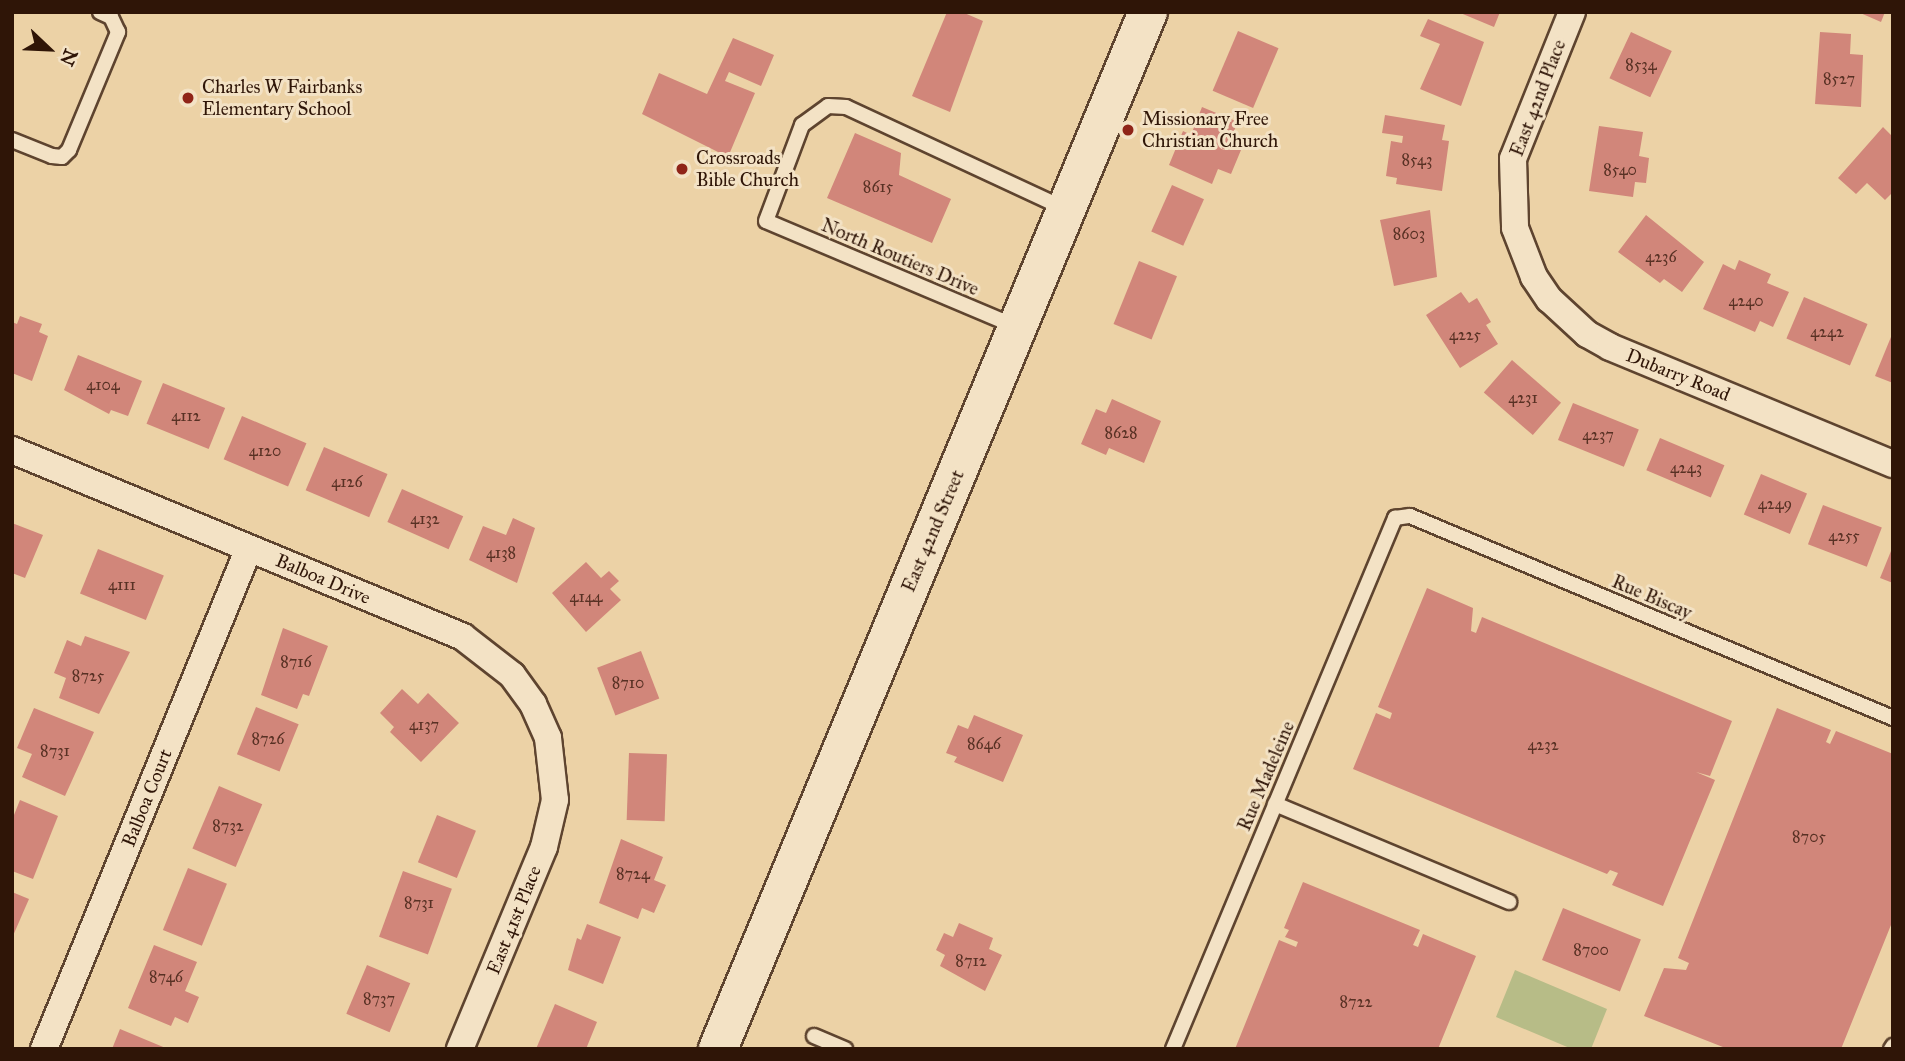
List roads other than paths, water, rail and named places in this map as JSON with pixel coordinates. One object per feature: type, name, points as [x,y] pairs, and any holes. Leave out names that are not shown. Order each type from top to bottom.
[{"type":"street","name":"East 42nd Street","points":[[718,1049],[1148,12]]},
{"type":"street","name":"East 42nd Place","points":[[1514,228],[1511,187],[1516,146],[1572,12]]},
{"type":"street","name":"Dubarry Road","points":[[1514,228],[1534,277],[1557,309],[1587,334],[1893,464]]},
{"type":"street","name":"Balboa Drive","points":[[12,450],[463,637],[484,650],[512,675],[533,704],[548,738],[555,787]]},
{"type":"street","name":"Balboa Court","points":[[44,1049],[249,548]]},
{"type":"street","name":"East 41st Place","points":[[460,1049],[544,847],[555,787]]},
{"type":"lane","points":[[12,140],[52,156],[62,157],[69,150],[118,32],[111,17],[100,12]]},
{"type":"lane","name":"North Routiers Drive","points":[[1019,327],[766,221],[802,125],[828,106],[846,107],[1067,209]]},
{"type":"lane","name":"Rue Biscay","points":[[1395,518],[1410,516],[1893,718]]},
{"type":"lane","name":"Rue Madeleine","points":[[1172,1049],[1395,518]]},
{"type":"lane","points":[[1275,804],[1508,902]]},
{"type":"lane","points":[[814,1036],[845,1049]]},
{"type":"place","name":"Charles W Fairbanks Elementary School","points":[[188,98]]},
{"type":"place","name":"Missionary Free Christian Church","points":[[1128,130]]},
{"type":"place","name":"Crossroads Bible Church","points":[[682,169]]}]
